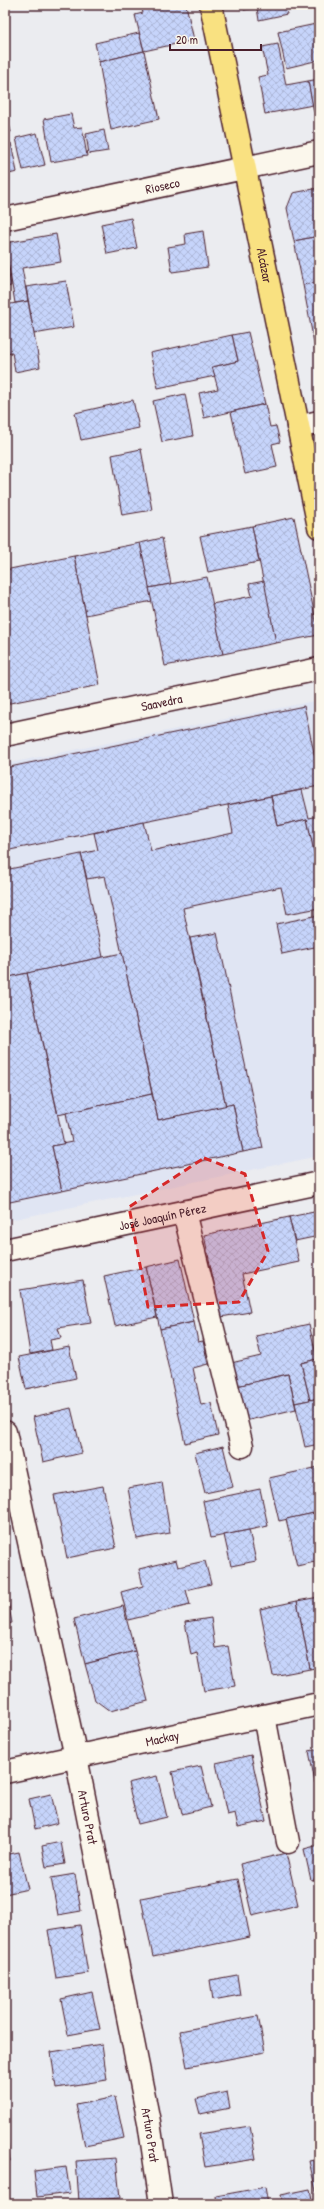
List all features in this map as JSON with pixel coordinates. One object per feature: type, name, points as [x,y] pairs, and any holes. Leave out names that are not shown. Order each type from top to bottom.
[{"type":"main road","name":"Alcázar","points":[[211,5],[245,168],[309,424],[319,527]]},
{"type":"street","name":"Rioseco","points":[[5,219],[319,152]]},
{"type":"street","name":"Saavedra","points":[[5,735],[319,669]]},
{"type":"street","name":"José Joaquín Pérez","points":[[5,1250],[319,1183]]},
{"type":"street","points":[[184,1212],[242,1446]]},
{"type":"street","name":"Arturo Prat","points":[[5,1432],[76,1757],[149,2122],[161,2204]]},
{"type":"street","name":"Mackay","points":[[5,1772],[319,1704]]},
{"type":"street","points":[[264,1716],[288,1842]]},
{"type":"highlighted area","points":[[204,1158],[245,1174],[268,1251],[239,1302],[148,1307],[129,1207]]},
{"type":"shaded area","points":[[319,700],[319,1156],[5,1221],[5,764]]},
{"type":"building","points":[[141,5],[186,5],[194,40],[144,51],[135,15],[143,13]]},
{"type":"building","points":[[243,5],[285,5],[287,14],[259,20],[257,8],[244,10]]},
{"type":"building","points":[[316,24],[319,37],[319,60],[286,68],[278,32]]},
{"type":"building","points":[[139,33],[144,51],[99,62],[95,43]]},
{"type":"building","points":[[278,44],[286,85],[308,81],[313,105],[265,114],[258,77],[268,75],[262,47]]},
{"type":"building","points":[[144,51],[159,119],[111,130],[99,62]]},
{"type":"building","points":[[319,79],[319,111],[314,112],[308,81]]},
{"type":"building","points":[[5,108],[11,132],[5,133]]},
{"type":"building","points":[[71,114],[74,128],[82,127],[87,156],[51,162],[44,119]]},
{"type":"building","points":[[104,130],[108,151],[89,154],[86,134]]},
{"type":"building","points":[[37,133],[45,165],[23,170],[16,138]]},
{"type":"building","points":[[11,143],[17,172],[5,175],[5,144]]},
{"type":"building","points":[[319,188],[319,236],[294,241],[287,208],[293,193]]},
{"type":"building","points":[[131,218],[137,248],[107,254],[101,224]]},
{"type":"building","points":[[203,231],[208,267],[172,272],[168,247],[186,244],[185,234]]},
{"type":"building","points":[[56,234],[61,262],[22,268],[28,301],[15,303],[5,243]]},
{"type":"building","points":[[319,236],[319,282],[303,285],[294,241]]},
{"type":"building","points":[[5,250],[11,286],[5,287]]},
{"type":"building","points":[[66,281],[74,327],[34,334],[26,287]]},
{"type":"building","points":[[319,282],[319,369],[303,285]]},
{"type":"building","points":[[28,301],[40,367],[15,372],[12,352],[5,353],[5,305]]},
{"type":"building","points":[[248,332],[265,404],[204,418],[199,393],[218,389],[212,367],[238,361],[232,335]]},
{"type":"building","points":[[232,335],[238,361],[212,367],[215,376],[158,388],[150,353]]},
{"type":"building","points":[[5,376],[7,376],[9,395],[5,395]]},
{"type":"building","points":[[185,394],[193,436],[162,442],[153,401]]},
{"type":"building","points":[[133,400],[139,428],[81,440],[75,413]]},
{"type":"building","points":[[265,404],[270,427],[276,426],[280,442],[272,444],[277,467],[245,474],[231,412]]},
{"type":"building","points":[[141,449],[152,510],[122,515],[112,455]]},
{"type":"building","points":[[294,517],[319,635],[276,643],[252,526]]},
{"type":"building","points":[[252,526],[259,562],[208,572],[200,536]]},
{"type":"building","points":[[162,538],[171,584],[149,588],[140,543]]},
{"type":"building","points":[[140,543],[152,601],[86,615],[74,556]]},
{"type":"building","points":[[74,556],[100,685],[5,704],[5,570]]},
{"type":"building","points":[[207,577],[223,654],[165,666],[149,588]]},
{"type":"building","points":[[264,581],[276,643],[223,654],[212,604],[252,596],[249,584]]},
{"type":"building","points":[[304,706],[319,776],[319,786],[5,851],[5,768]]},
{"type":"building","points":[[302,790],[309,818],[319,816],[319,863],[316,863],[307,819],[277,826],[271,796]]},
{"type":"building","points":[[271,796],[277,826],[307,819],[319,876],[319,908],[287,914],[281,887],[183,908],[226,1106],[158,1120],[105,876],[87,879],[81,854],[98,850],[94,833],[144,822],[151,851],[233,833],[228,805]]},
{"type":"building","points":[[81,854],[103,957],[5,978],[5,870]]},
{"type":"building","points":[[319,915],[319,946],[282,954],[276,924]]},
{"type":"building","points":[[217,933],[263,1148],[243,1152],[233,1104],[226,1106],[190,938]]},
{"type":"building","points":[[122,953],[152,1094],[58,1115],[27,973]]},
{"type":"building","points":[[27,973],[64,1144],[52,1146],[62,1191],[5,1203],[5,978]]},
{"type":"building","points":[[152,1094],[158,1120],[233,1104],[243,1152],[62,1191],[52,1146],[72,1142],[66,1113]]},
{"type":"building","points":[[319,1211],[319,1236],[295,1241],[289,1217]]},
{"type":"building","points":[[289,1217],[299,1262],[242,1274],[250,1312],[221,1317],[204,1235]]},
{"type":"building","points":[[180,1259],[194,1322],[160,1329],[146,1267]]},
{"type":"building","points":[[146,1267],[157,1317],[115,1326],[104,1276]]},
{"type":"building","points":[[83,1280],[91,1323],[58,1328],[61,1338],[50,1340],[52,1350],[30,1354],[20,1290]]},
{"type":"building","points":[[194,1322],[198,1342],[203,1341],[208,1364],[193,1368],[201,1405],[211,1403],[218,1435],[185,1443],[160,1329]]},
{"type":"building","points":[[309,1324],[317,1359],[301,1363],[310,1400],[295,1403],[288,1374],[237,1386],[231,1363],[261,1356],[256,1336]]},
{"type":"building","points":[[69,1347],[76,1378],[26,1389],[19,1357]]},
{"type":"building","points":[[319,1359],[319,1398],[310,1400],[301,1363]]},
{"type":"building","points":[[288,1374],[296,1409],[245,1421],[237,1386]]},
{"type":"building","points":[[319,1398],[319,1444],[305,1447],[295,1403]]},
{"type":"building","points":[[71,1408],[82,1453],[43,1462],[33,1417]]},
{"type":"building","points":[[223,1446],[233,1487],[205,1493],[195,1453]]},
{"type":"building","points":[[319,1467],[319,1512],[279,1521],[269,1478]]},
{"type":"building","points":[[162,1482],[170,1533],[137,1539],[128,1488]]},
{"type":"building","points":[[103,1486],[116,1548],[67,1558],[54,1495]]},
{"type":"building","points":[[260,1489],[268,1526],[211,1538],[203,1501]]},
{"type":"building","points":[[319,1512],[319,1561],[297,1566],[286,1519]]},
{"type":"building","points":[[249,1530],[256,1561],[231,1566],[224,1535]]},
{"type":"building","points":[[176,1560],[178,1567],[205,1561],[211,1584],[186,1590],[190,1605],[128,1620],[121,1592],[143,1586],[139,1569]]},
{"type":"building","points":[[7,1596],[12,1623],[5,1624],[5,1597]]},
{"type":"building","points":[[319,1597],[319,1667],[310,1669],[297,1601]]},
{"type":"building","points":[[297,1601],[310,1669],[273,1676],[260,1609]]},
{"type":"building","points":[[123,1606],[135,1651],[85,1664],[74,1619]]},
{"type":"building","points":[[211,1618],[215,1648],[228,1646],[235,1686],[204,1691],[197,1653],[191,1655],[185,1622]]},
{"type":"building","points":[[135,1651],[148,1701],[110,1711],[95,1700],[85,1664]]},
{"type":"building","points":[[319,1749],[319,1782],[315,1783],[309,1751]]},
{"type":"building","points":[[251,1755],[266,1821],[238,1827],[235,1813],[227,1815],[216,1763]]},
{"type":"building","points":[[201,1766],[211,1807],[182,1814],[172,1772]]},
{"type":"building","points":[[157,1776],[167,1817],[138,1824],[128,1783]]},
{"type":"building","points":[[51,1794],[58,1823],[35,1829],[29,1799]]},
{"type":"building","points":[[61,1842],[65,1864],[46,1867],[42,1846]]},
{"type":"building","points":[[319,1845],[319,1878],[311,1880],[304,1849]]},
{"type":"building","points":[[19,1852],[28,1889],[5,1894],[5,1855]]},
{"type":"building","points":[[286,1853],[298,1905],[252,1916],[240,1864]]},
{"type":"building","points":[[75,1874],[81,1911],[58,1915],[51,1878]]},
{"type":"building","points":[[238,1879],[250,1937],[153,1957],[141,1898]]},
{"type":"building","points":[[80,1925],[88,1973],[56,1978],[48,1930]]},
{"type":"building","points":[[237,1975],[240,1995],[213,2000],[210,1980]]},
{"type":"building","points":[[92,1992],[100,2029],[68,2035],[61,1999]]},
{"type":"building","points":[[258,2016],[265,2052],[187,2067],[180,2031]]},
{"type":"building","points":[[102,2044],[107,2080],[56,2088],[51,2052]]},
{"type":"building","points":[[227,2092],[230,2108],[200,2114],[196,2099]]},
{"type":"building","points":[[115,2097],[124,2138],[85,2146],[76,2105]]},
{"type":"building","points":[[250,2126],[256,2159],[205,2167],[199,2134]]},
{"type":"building","points":[[5,2128],[10,2161],[5,2162]]},
{"type":"building","points":[[116,2158],[120,2198],[79,2201],[76,2161]]},
{"type":"building","points":[[319,2159],[319,2204],[309,2161]]},
{"type":"building","points":[[66,2167],[70,2193],[37,2197],[34,2171]]},
{"type":"building","points":[[265,2187],[268,2204],[217,2204],[216,2196]]},
{"type":"building","points":[[310,2189],[313,2204],[283,2204],[281,2195]]}]
